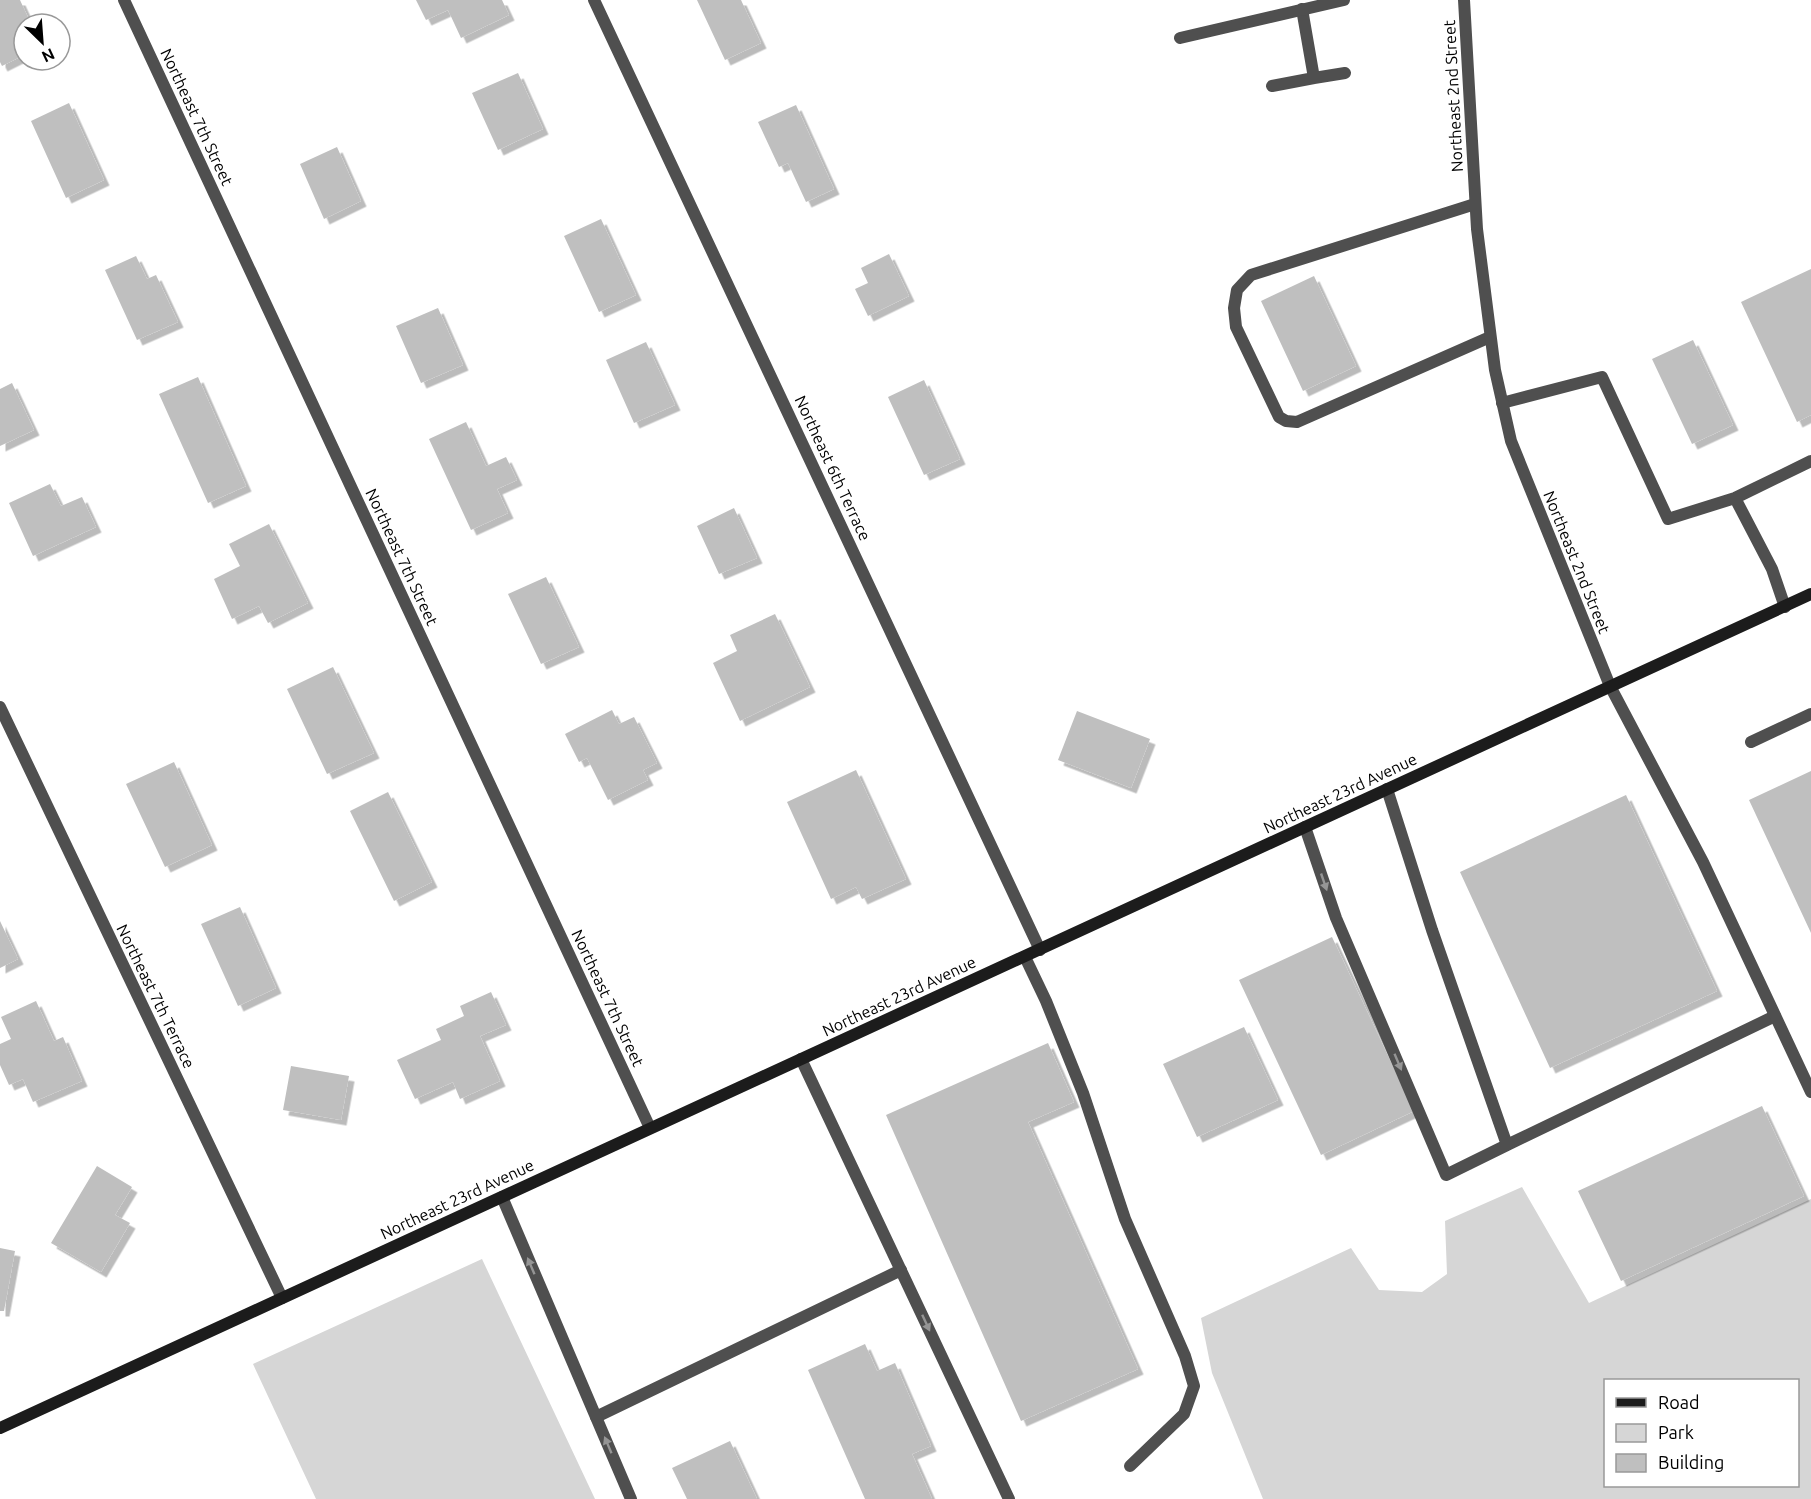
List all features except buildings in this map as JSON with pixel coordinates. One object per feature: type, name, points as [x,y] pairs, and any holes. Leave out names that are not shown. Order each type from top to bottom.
[{"type":"main road","name":"Northeast 23rd Avenue","points":[[0,1428],[1811,594]]},
{"type":"street","name":"Northeast 7th Street","points":[[124,0],[650,1128]]},
{"type":"street","name":"Northeast 6th Terrace","points":[[594,0],[1040,950]]},
{"type":"street","points":[[1180,38],[1344,0]]},
{"type":"street","name":"Northeast 2nd Street","points":[[1464,0],[1475,204],[1495,370],[1511,441],[1610,686],[1703,862],[1811,1092]]},
{"type":"street","points":[[1302,9],[1314,78]]},
{"type":"street","points":[[1272,86],[1346,73]]},
{"type":"street","points":[[1475,204],[1251,275],[1237,290],[1234,308],[1236,327],[1279,417],[1286,421],[1297,422],[1490,337]]},
{"type":"street","points":[[1502,403],[1602,377],[1668,519],[1735,498],[1811,461]]},
{"type":"street","points":[[1735,498],[1772,569],[1785,607]]},
{"type":"street","name":"Northeast 7th Terrace","points":[[0,707],[282,1298]]},
{"type":"street","points":[[1751,742],[1811,714]]},
{"type":"street","points":[[1387,789],[1432,930],[1508,1145]]},
{"type":"street","points":[[1305,827],[1336,918],[1446,1175],[1775,1016]]},
{"type":"street","points":[[1025,957],[1046,1001],[1083,1093],[1125,1219],[1185,1356],[1194,1386],[1184,1414],[1130,1466]]},
{"type":"street","points":[[801,1059],[1009,1499]]},
{"type":"street","points":[[502,1197],[631,1499]]},
{"type":"street","points":[[596,1417],[901,1270]]},
{"type":"green space","points":[[1522,1187],[1589,1303],[1811,1199],[1811,1499],[1263,1499],[1212,1373],[1201,1318],[1351,1248],[1379,1290],[1422,1292],[1447,1274],[1445,1221]]},
{"type":"green space","points":[[482,1259],[595,1499],[316,1499],[253,1364]]}]
